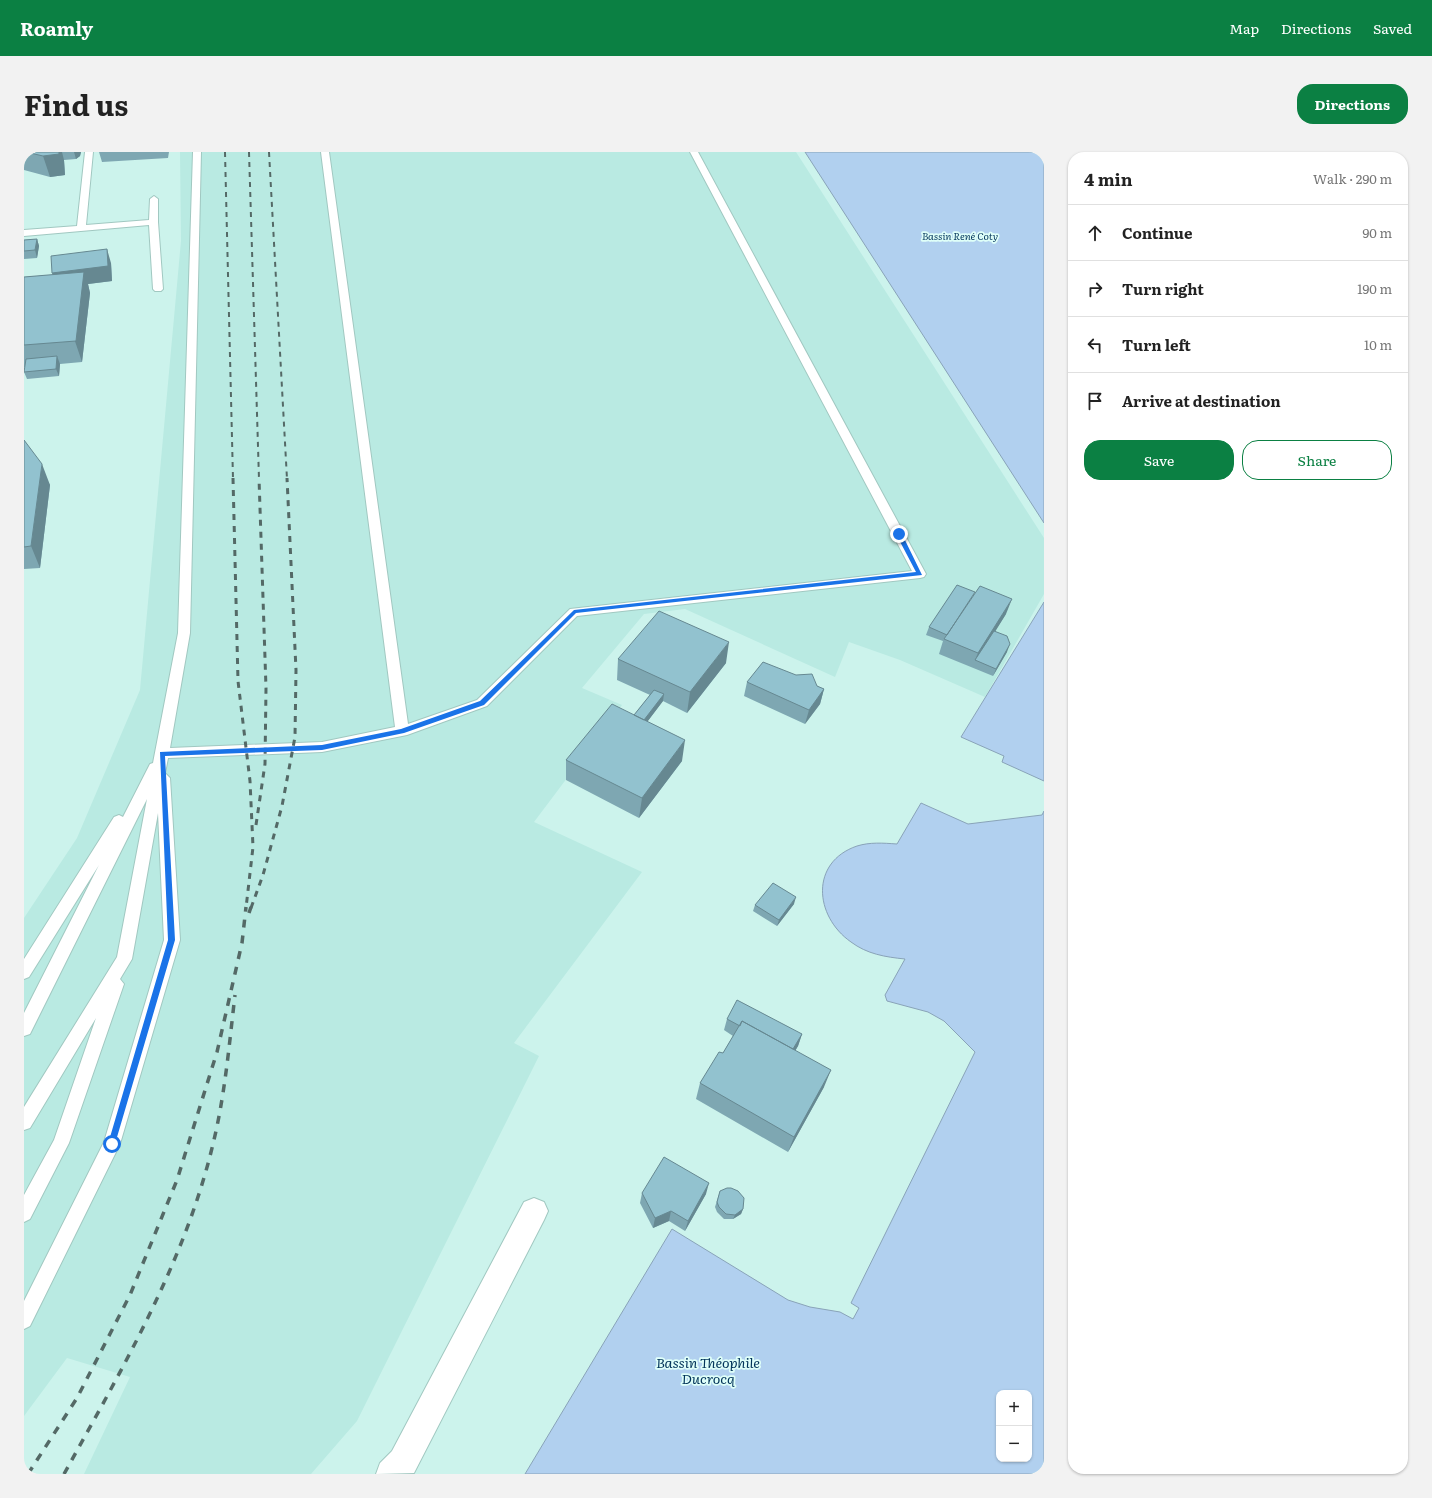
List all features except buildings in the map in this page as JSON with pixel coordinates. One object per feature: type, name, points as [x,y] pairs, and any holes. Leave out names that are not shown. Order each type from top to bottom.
[{"type":"street","points":[[391,1474],[403,1462],[534,1211]]},
{"type":"lane","points":[[81,228],[89,152]]},
{"type":"lane","points":[[24,1213],[61,1143],[124,959],[184,633],[197,152]]},
{"type":"lane","points":[[325,152],[402,731]]},
{"type":"lane","points":[[162,753],[322,747],[402,731],[482,703],[574,612],[920,574],[694,152]]},
{"type":"lane","points":[[154,199],[153,222],[158,289]]},
{"type":"lane","points":[[24,233],[153,222]]},
{"type":"lane","points":[[24,972],[162,753]]},
{"type":"lane","points":[[24,1029],[162,753]]},
{"type":"lane","points":[[24,1320],[112,1144],[172,940],[162,753]]},
{"type":"lane","points":[[24,1122],[124,959]]},
{"type":"shaded area","points":[[180,152],[796,152],[1044,538],[1044,594],[985,697],[900,660],[849,642],[835,677],[685,609],[644,614],[582,688],[622,705],[534,822],[642,872],[514,1043],[539,1056],[357,1421],[311,1474],[84,1474],[130,1377],[67,1358],[24,1416],[24,918],[77,838],[140,690],[181,241]]},
{"type":"water","name":"Bassin René Coty","points":[[805,152],[1044,152],[1044,523]]},
{"type":"water","points":[[1044,602],[1044,781],[1002,762],[1004,756],[961,737]]},
{"type":"water","name":"Bassin Théophile Ducrocq","points":[[921,803],[968,824],[1042,815],[1044,811],[1044,1474],[525,1474],[672,1229],[788,1300],[810,1307],[840,1312],[853,1319],[859,1308],[851,1303],[975,1052],[944,1021],[928,1012],[887,1001],[885,995],[905,959],[876,954],[857,946],[839,931],[830,918],[824,904],[822,890],[825,877],[831,864],[842,854],[857,846],[882,843],[897,844]]},
{"type":"railway","points":[[225,152],[233,479]]},
{"type":"railway","points":[[249,152],[259,479]]},
{"type":"railway","points":[[269,152],[287,479]]},
{"type":"railway","points":[[233,478],[238,681],[250,781],[253,847],[246,908]]},
{"type":"railway","points":[[256,825],[265,764],[266,688],[259,478]]},
{"type":"railway","points":[[251,908],[263,875],[282,806],[295,737],[296,670],[287,478]]},
{"type":"railway","points":[[28,1474],[77,1398],[130,1295],[177,1180],[217,1052],[242,943],[246,907]]},
{"type":"railway","points":[[249,913],[251,907]]},
{"type":"railway","points":[[64,1474],[108,1395],[150,1314],[186,1231],[201,1188],[221,1107],[235,995]]},
{"type":"route","points":[[112,1144],[172,940],[162,753],[322,747],[402,731],[482,703],[574,612],[920,574],[899,534]]}]
